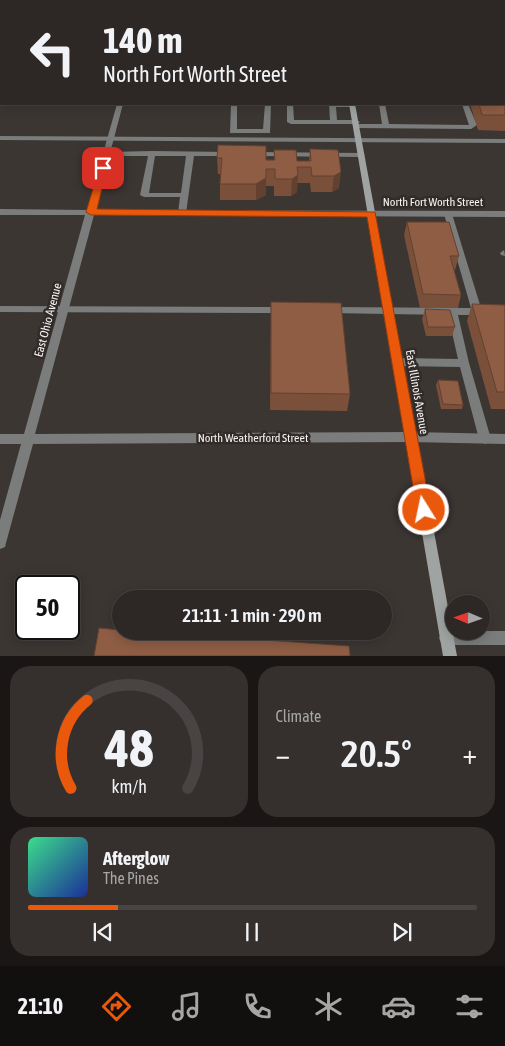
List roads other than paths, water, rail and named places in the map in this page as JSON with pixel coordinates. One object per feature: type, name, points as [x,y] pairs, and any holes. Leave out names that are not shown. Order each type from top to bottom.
[{"type":"main road","name":"East Illinois Avenue","points":[[352,105],[445,632]]},
{"type":"main road","name":"East Illinois Avenue","points":[[446,640],[450,656]]},
{"type":"street","name":"East Ohio Avenue","points":[[0,543],[120,105]]},
{"type":"street","points":[[234,105],[233,131],[267,131],[268,105]]},
{"type":"street","points":[[290,105],[292,122],[471,127],[473,125],[465,105]]},
{"type":"street","points":[[332,105],[334,122]]},
{"type":"street","points":[[382,105],[386,126]]},
{"type":"street","points":[[0,138],[505,141]]},
{"type":"street","points":[[107,154],[238,154]]},
{"type":"street","points":[[152,154],[144,195],[184,195]]},
{"type":"street","points":[[182,213],[190,154]]},
{"type":"street","points":[[247,154],[361,155]]},
{"type":"street","name":"North Fort Worth Street","points":[[0,212],[505,214]]},
{"type":"street","points":[[448,214],[477,312]]},
{"type":"street","points":[[0,309],[293,310]]},
{"type":"street","points":[[322,310],[505,312]]},
{"type":"street","points":[[452,311],[484,439]]},
{"type":"street","points":[[398,362],[464,363]]},
{"type":"street","name":"North Weatherford Street","points":[[0,439],[411,437],[505,439]]},
{"type":"street","points":[[490,638],[505,638]]}]
